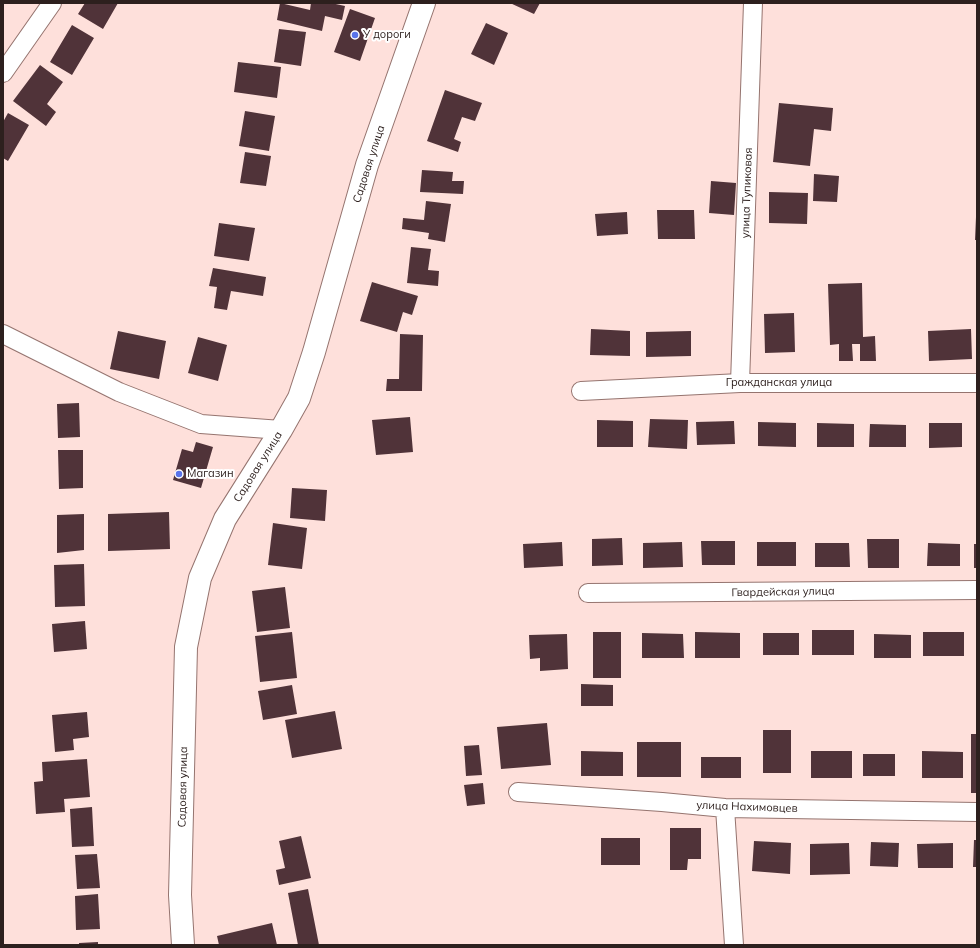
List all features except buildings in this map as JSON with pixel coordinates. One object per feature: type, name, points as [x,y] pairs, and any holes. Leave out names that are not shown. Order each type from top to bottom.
[{"type":"main road","name":"Садовая улица","points":[[183,945],[180,895],[186,647],[200,578],[225,520],[281,430],[299,398],[314,352],[367,164],[424,3]]},
{"type":"street","points":[[3,73],[52,3]]},
{"type":"street","name":"улица Тупиковая","points":[[740,383],[754,3]]},
{"type":"street","points":[[3,334],[119,392],[201,424],[281,430]]},
{"type":"street","name":"Гражданская улица","points":[[581,391],[740,383],[977,383]]},
{"type":"street","name":"Гвардейская улица","points":[[588,593],[977,590]]},
{"type":"street","name":"улица Нахимовцев","points":[[518,792],[724,808],[977,812]]},
{"type":"street","points":[[724,808],[734,945]]},
{"type":"place","name":"У дороги","points":[[355,35]]},
{"type":"place","name":"Магазин","points":[[179,474]]}]
